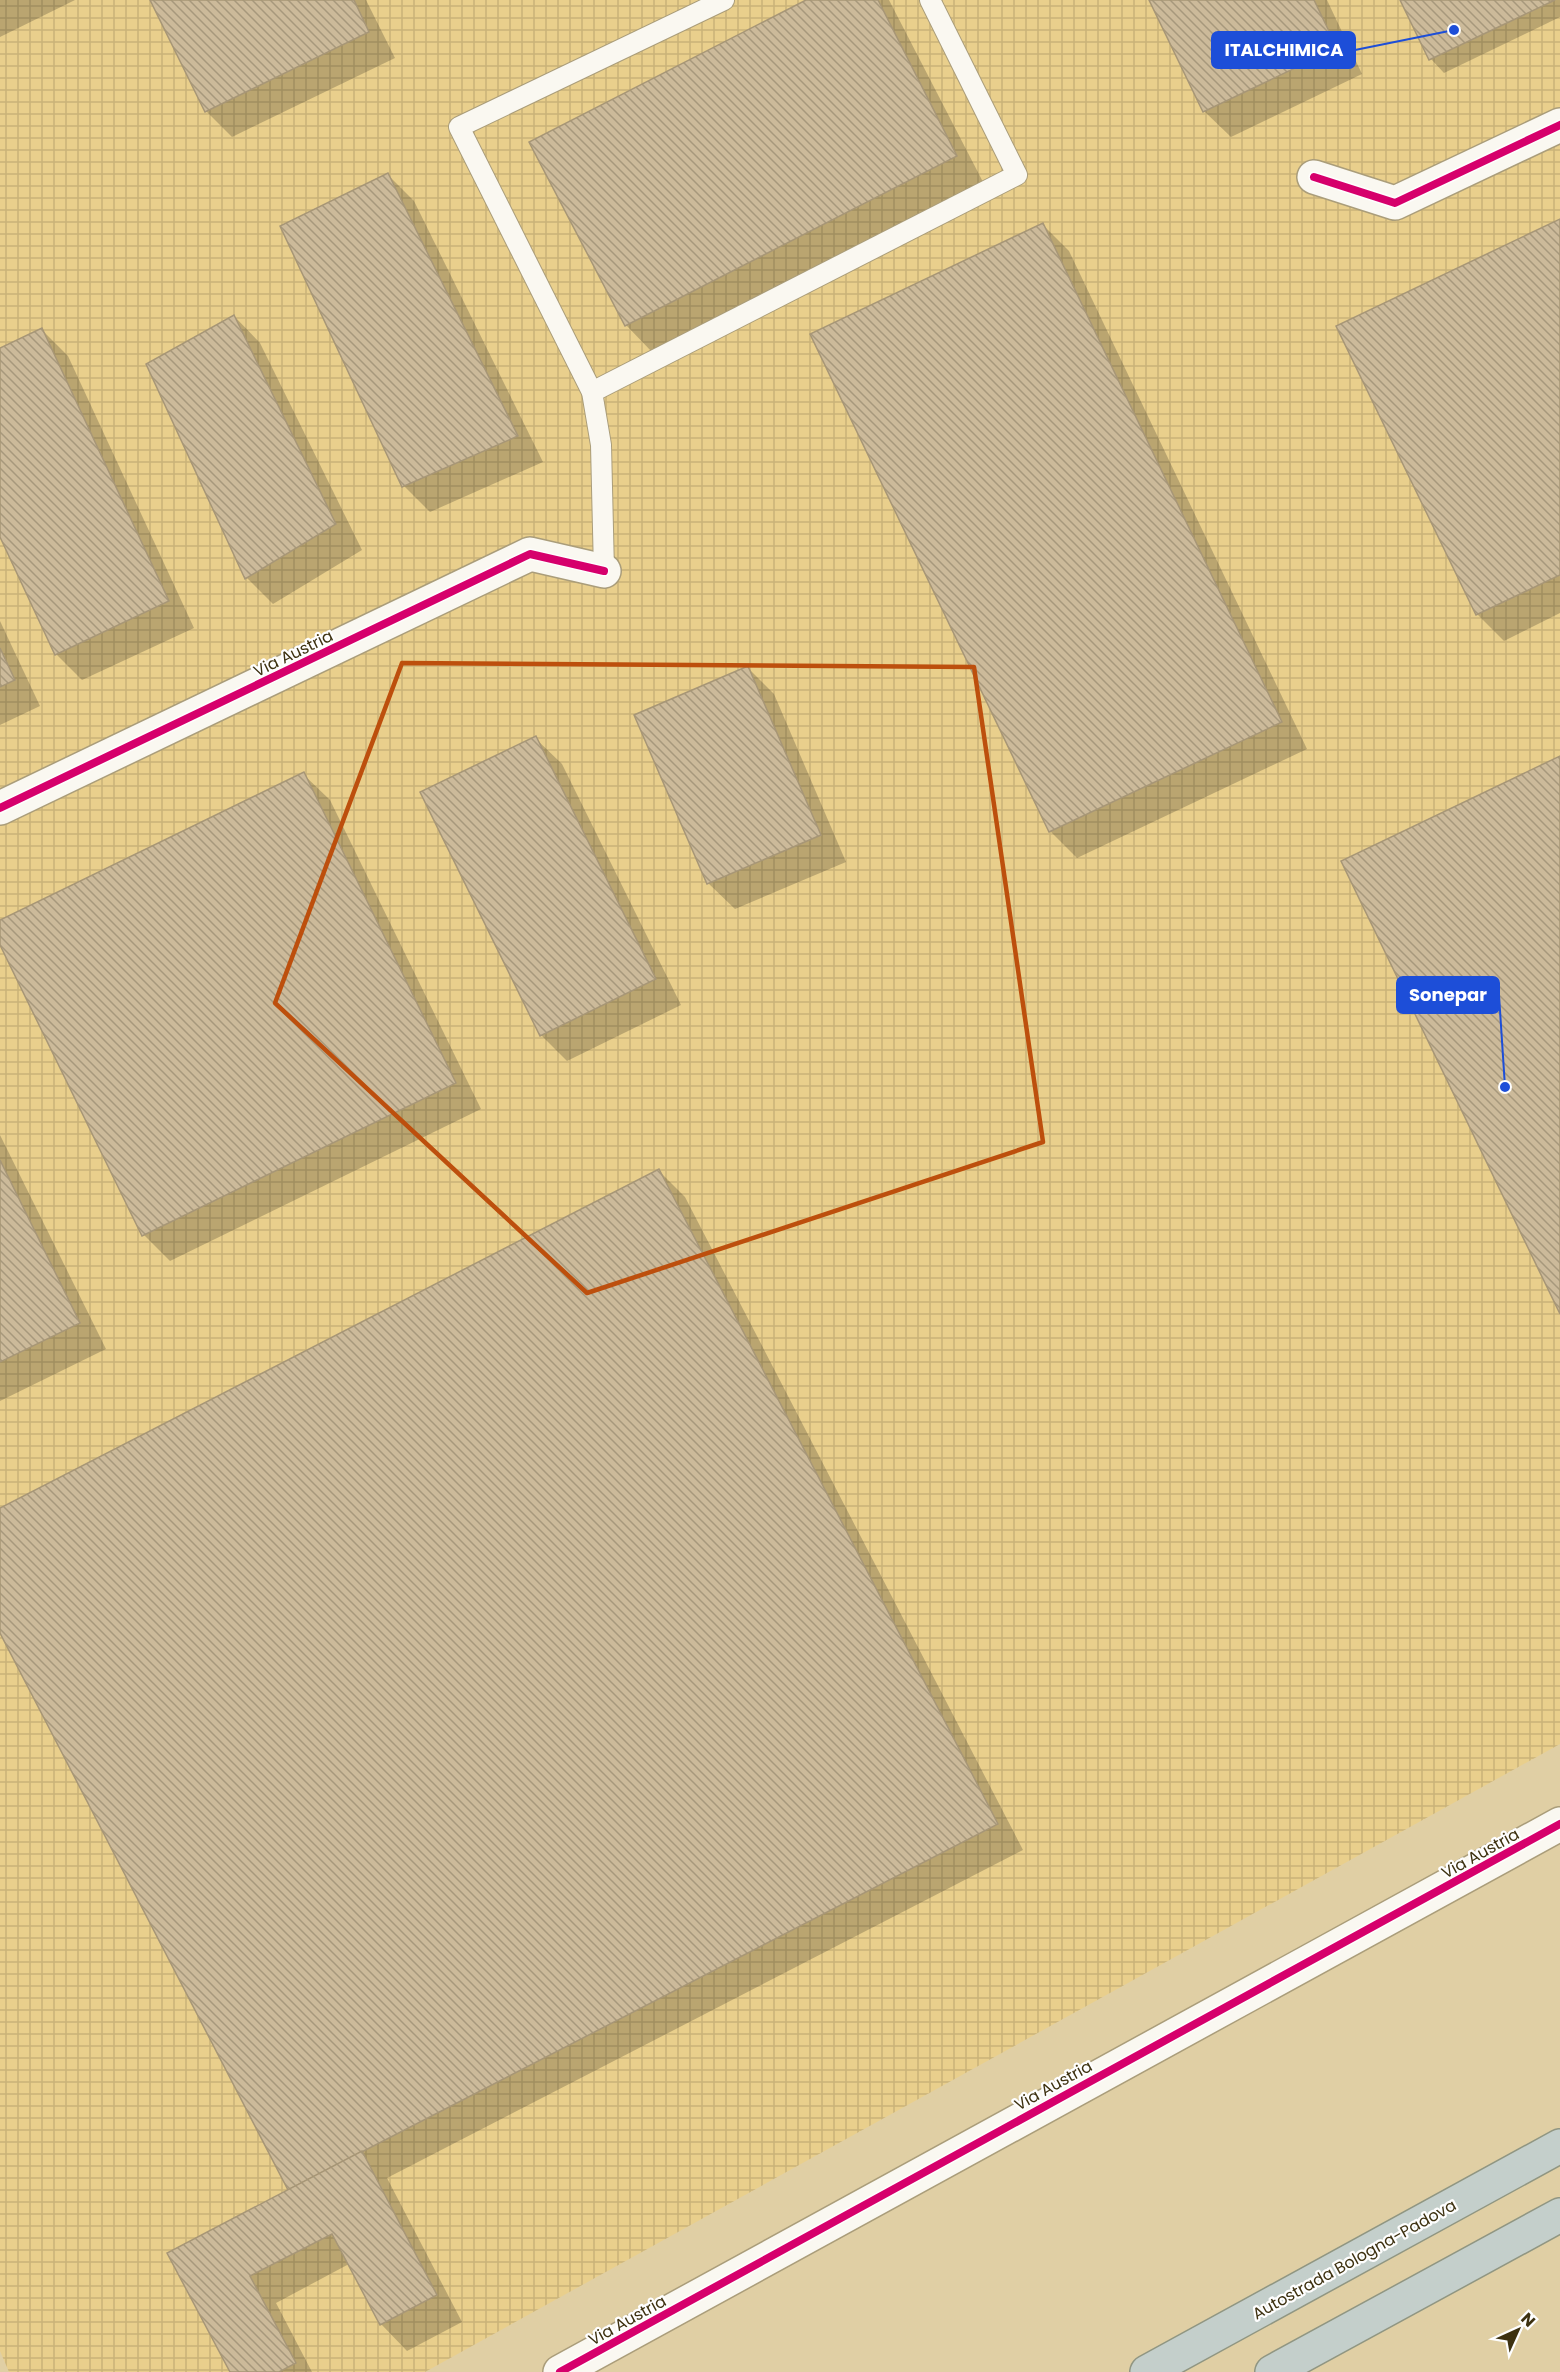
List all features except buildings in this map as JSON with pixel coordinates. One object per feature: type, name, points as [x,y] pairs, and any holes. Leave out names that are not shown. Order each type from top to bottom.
[{"type":"highway","name":"Autostrada Bologna-Padova","points":[[1147,2372],[1560,2146]]},
{"type":"highway","points":[[1272,2372],[1560,2215]]},
{"type":"street","points":[[1314,177],[1395,203],[1560,124]]},
{"type":"street","name":"Via Austria","points":[[0,808],[530,554],[604,571]]},
{"type":"street","name":"Via Austria","points":[[560,2372],[1560,1824]]},
{"type":"lane","points":[[604,571],[602,445],[592,392],[459,127],[724,0]]},
{"type":"lane","points":[[592,392],[1017,175],[930,0]]},
{"type":"highlighted area","points":[[402,663],[974,667],[1043,1142],[587,1293],[275,1003]]},
{"type":"shaded area","points":[[0,0],[1560,0],[1560,1744],[425,2372],[9,2372],[0,2351]]},
{"type":"cycle path","points":[[1314,177],[1395,203],[1560,125]]},
{"type":"cycle path","points":[[0,808],[530,554],[604,571]]},
{"type":"cycle path","points":[[560,2372],[1560,1824]]},
{"type":"place","name":"ITALCHIMICA","points":[[1454,30]]},
{"type":"place","name":"Sonepar","points":[[1505,1087]]}]
